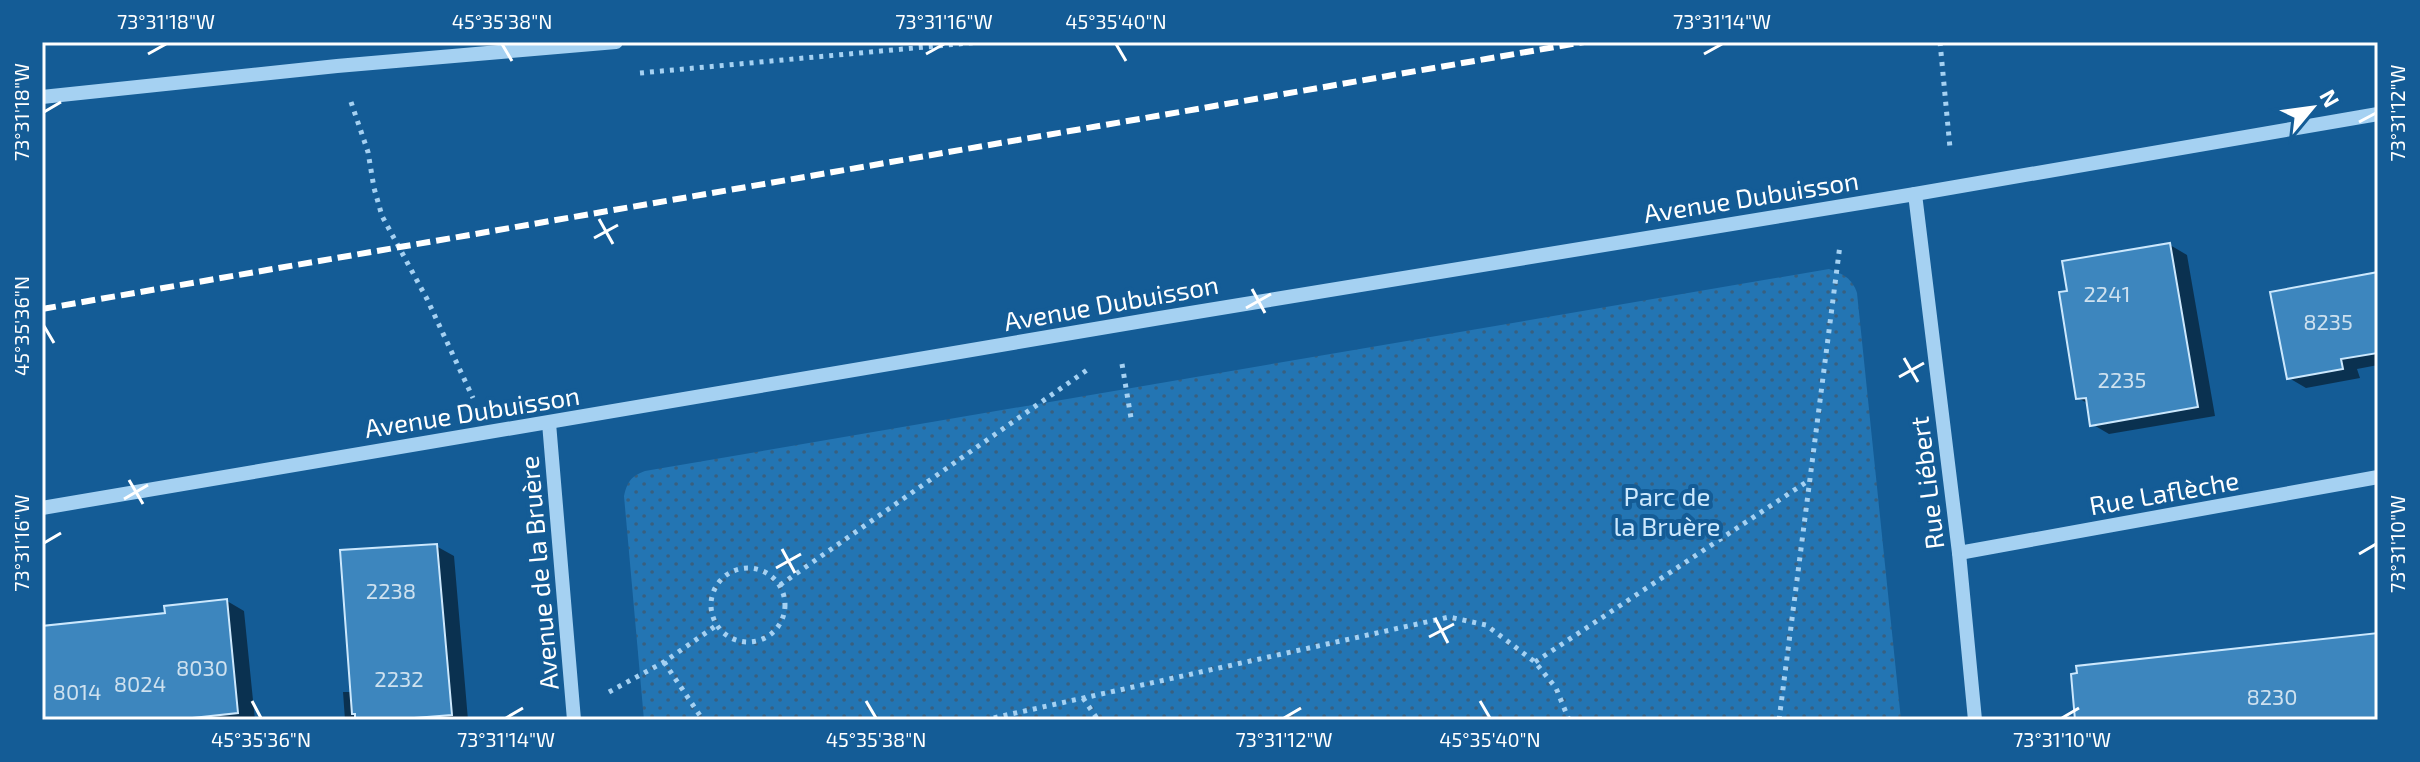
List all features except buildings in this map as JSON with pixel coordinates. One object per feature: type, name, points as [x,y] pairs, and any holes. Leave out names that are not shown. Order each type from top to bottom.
[{"type":"street","points":[[42,97],[337,66],[616,42]]},
{"type":"street","name":"Avenue Dubuisson","points":[[42,508],[2378,114]]},
{"type":"street","name":"Rue Liébert","points":[[1915,194],[1959,553],[1975,720]]},
{"type":"street","name":"Avenue de la Bruère","points":[[549,423],[574,716]]},
{"type":"street","name":"Rue Laflèche","points":[[1959,553],[2378,477]]},
{"type":"path","points":[[631,73],[980,42]]},
{"type":"path","points":[[1940,42],[1951,147]]},
{"type":"path","points":[[350,98],[368,152],[382,216],[427,299],[488,432]]},
{"type":"path","points":[[1779,720],[1845,204]]},
{"type":"path","points":[[1121,362],[1131,418]]},
{"type":"path","points":[[780,585],[1093,366]]},
{"type":"path","points":[[1535,662],[1809,481]]},
{"type":"path","points":[[750,567],[761,570],[780,585],[786,609],[774,632],[763,639],[751,642],[738,640],[717,625],[711,603],[719,581],[728,573],[750,567]]},
{"type":"path","points":[[984,720],[1449,617],[1486,625],[1535,662],[1556,688],[1569,720]]},
{"type":"path","points":[[574,716],[664,662],[717,625]]},
{"type":"path","points":[[664,662],[703,720]]},
{"type":"path","points":[[1083,698],[1098,720]]},
{"type":"green space","name":"Parc de la Bruère","points":[[1829,269],[1846,277],[1857,293],[1901,720],[644,720],[624,496],[630,480],[645,471]]},
{"type":"railway","points":[[42,309],[1584,42]]}]
